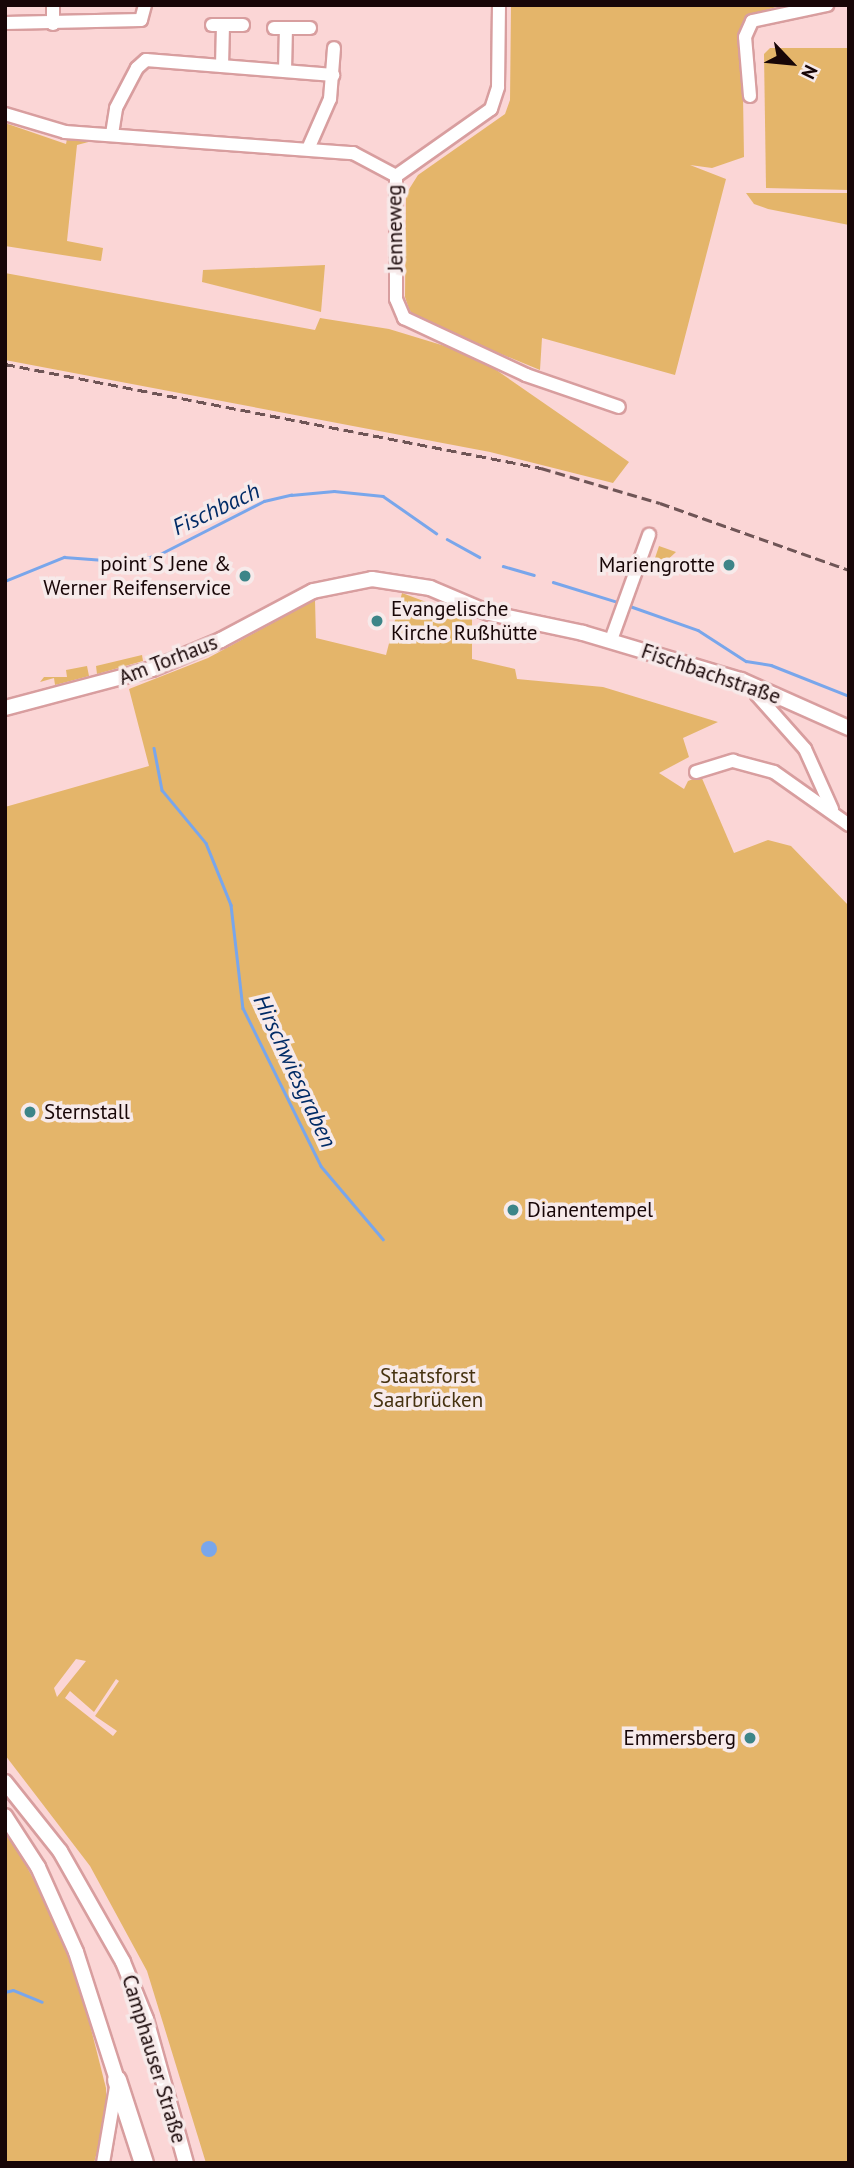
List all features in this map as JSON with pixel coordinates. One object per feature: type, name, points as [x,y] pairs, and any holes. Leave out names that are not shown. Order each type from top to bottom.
[{"type":"highway","points":[[117,2080],[144,2163]]},
{"type":"main road","name":"Fischbachstraße","points":[[321,587],[351,580],[393,580],[440,592],[498,615],[611,640],[756,686],[849,728]]},
{"type":"main road","name":"Am Torhaus","points":[[5,708],[152,669],[221,640],[321,587]]},
{"type":"main road","name":"Camphauser Straße","points":[[5,1782],[60,1851],[123,1962],[146,2019],[186,2163]]},
{"type":"main road","name":"Camphauser Straße","points":[[5,1816],[38,1867],[76,1952],[117,2080]]},
{"type":"street","points":[[52,24],[53,5]]},
{"type":"street","points":[[396,176],[491,109],[498,87],[499,5]]},
{"type":"street","points":[[750,96],[745,37],[752,21],[827,5]]},
{"type":"street","points":[[5,23],[52,24],[145,11]]},
{"type":"street","points":[[222,66],[217,25],[243,25]]},
{"type":"street","points":[[285,71],[280,28],[310,28]]},
{"type":"street","points":[[308,149],[330,99],[334,48]]},
{"type":"street","points":[[112,134],[114,113],[141,62],[333,75]]},
{"type":"street","name":"Jenneweg","points":[[5,114],[56,131],[353,153],[396,176],[396,299],[404,318],[526,374],[619,407]]},
{"type":"street","points":[[611,640],[649,535]]},
{"type":"street","points":[[756,686],[757,695],[805,749],[832,809]]},
{"type":"street","points":[[696,772],[725,761],[748,764],[781,775],[832,809],[849,825]]},
{"type":"street","points":[[103,2163],[117,2080]]},
{"type":"green space","points":[[511,5],[783,5],[746,16],[742,33],[744,157],[712,168],[690,165],[726,179],[675,375],[542,338],[540,370],[416,319],[409,309],[405,297],[406,194],[418,175],[505,114],[510,100]]},
{"type":"green space","points":[[770,48],[849,48],[849,190],[766,188],[764,54]]},
{"type":"green space","points":[[5,123],[66,144],[67,139],[96,140],[77,145],[67,241],[103,248],[101,261],[5,246]]},
{"type":"green space","points":[[746,193],[849,193],[849,225],[768,209],[754,204]]},
{"type":"green space","points":[[325,265],[321,312],[202,282],[203,270]]},
{"type":"green space","points":[[5,273],[315,330],[320,318],[389,329],[458,350],[489,365],[629,462],[613,483],[490,452],[5,360]]},
{"type":"green space","points":[[659,546],[676,552],[664,563],[654,561]]},
{"type":"green space","name":"Staatsforst Saarbrücken","points":[[402,593],[472,619],[472,659],[515,669],[517,679],[603,687],[718,722],[683,738],[689,757],[659,773],[684,789],[688,781],[701,776],[734,853],[768,840],[791,846],[849,906],[849,2163],[206,2163],[147,1971],[90,1866],[5,1755],[5,807],[149,766],[129,689],[208,658],[315,600],[316,638],[386,655]],"holes":[[[76,1659],[86,1661],[57,1697],[54,1688]],[[116,1679],[119,1681],[95,1716],[117,1731],[113,1736],[65,1698],[70,1691],[94,1712]]]},
{"type":"green space","points":[[142,655],[143,661],[97,674],[96,666]]},
{"type":"green space","points":[[87,666],[89,676],[55,685],[54,678],[40,682],[44,677],[67,677],[66,670]]},
{"type":"green space","points":[[5,1825],[59,1928],[88,2017],[106,2088],[106,2119],[94,2163],[5,2163]]},
{"type":"water","points":[[209,1541],[217,1549],[209,1557],[201,1549]]},
{"type":"waterway","name":"Fischbach","points":[[5,581],[64,557],[131,562],[158,555],[264,501],[291,495],[334,491],[383,496],[436,533]]},
{"type":"waterway","name":"Fischbach","points":[[447,539],[479,557]]},
{"type":"waterway","name":"Fischbach","points":[[503,566],[534,575]]},
{"type":"waterway","name":"Fischbach","points":[[553,582],[621,603]]},
{"type":"waterway","name":"Fischbach","points":[[627,605],[698,630],[746,661],[771,665],[849,696]]},
{"type":"waterway","name":"Hirschwiesgraben","points":[[154,748],[162,790],[206,843],[231,905],[243,1008],[321,1166],[383,1239]]},
{"type":"waterway","points":[[5,1992],[13,1990],[42,2002]]},
{"type":"railway","points":[[5,364],[541,468],[660,503],[849,570]]},
{"type":"place","name":"Mariengrotte","points":[[729,565]]},
{"type":"place","name":"point S Jene & Werner Reifenservice","points":[[245,576]]},
{"type":"place","name":"Evangelische Kirche Rußhütte","points":[[377,621]]},
{"type":"place","name":"Sternstall","points":[[30,1112]]},
{"type":"place","name":"Dianentempel","points":[[513,1210]]},
{"type":"place","name":"Emmersberg","points":[[750,1738]]}]
